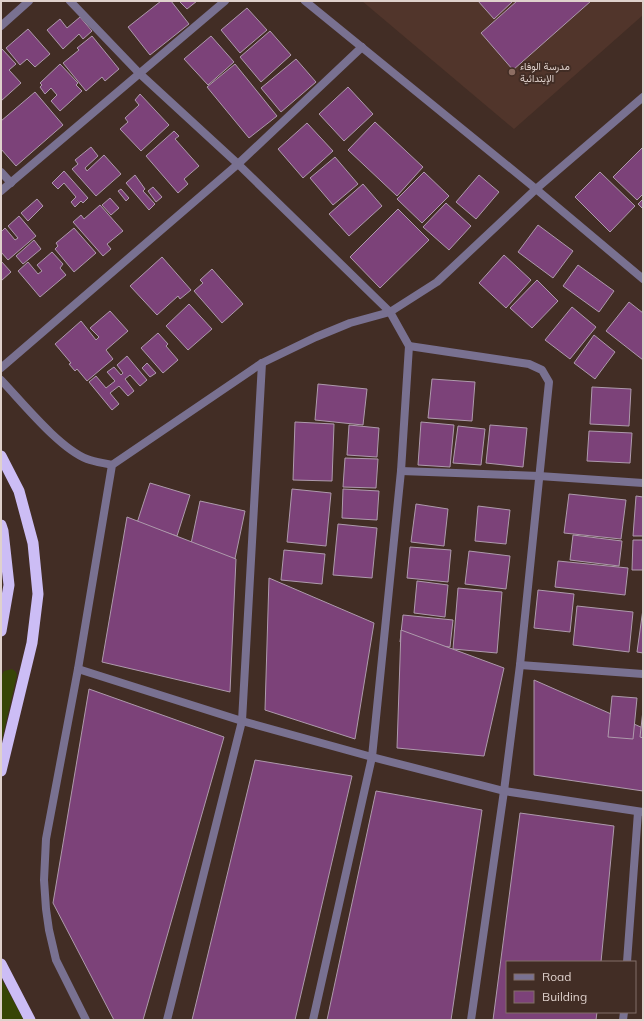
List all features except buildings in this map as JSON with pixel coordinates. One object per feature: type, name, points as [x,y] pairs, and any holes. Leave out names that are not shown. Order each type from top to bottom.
[{"type":"highway","points":[[1,456],[19,491],[33,543],[38,594],[32,643],[1,771]]},
{"type":"highway","points":[[1,525],[9,585],[1,631]]},
{"type":"highway","points":[[1,964],[30,1020]]},
{"type":"street","points":[[1,26],[29,1]]},
{"type":"street","points":[[70,1],[139,73],[238,164],[390,312],[409,346],[401,471],[372,757],[313,1020]]},
{"type":"street","points":[[1,191],[226,1]]},
{"type":"street","points":[[305,1],[536,189],[643,279]]},
{"type":"street","points":[[1,368],[238,164],[362,47]]},
{"type":"street","points":[[86,1020],[56,960],[49,930],[44,880],[46,839],[78,670],[112,465],[262,363],[316,337],[350,323],[390,312],[437,282],[536,189],[640,100],[643,110]]},
{"type":"street","points":[[1,172],[11,183]]},
{"type":"street","points":[[409,346],[529,364],[542,370],[549,382],[520,665],[504,791],[471,1020]]},
{"type":"street","points":[[167,1020],[242,721],[262,363]]},
{"type":"street","points":[[1,380],[50,432],[67,447],[87,459],[112,465]]},
{"type":"street","points":[[401,471],[539,476],[643,483]]},
{"type":"street","points":[[520,665],[643,674]]},
{"type":"street","points":[[78,670],[242,721],[372,757],[504,791],[640,812],[627,961]]},
{"type":"shaded area","name":"مدرسة الوفاء الإبتدائية","points":[[362,1],[643,1],[643,15],[514,129]]},
{"type":"green space","points":[[12,669],[17,675],[1,744],[1,676],[4,671]]},
{"type":"green space","points":[[1,978],[24,1020],[1,1020]]},
{"type":"place","name":"مدرسة الوفاء الإبتدائية","points":[[512,72]]}]
